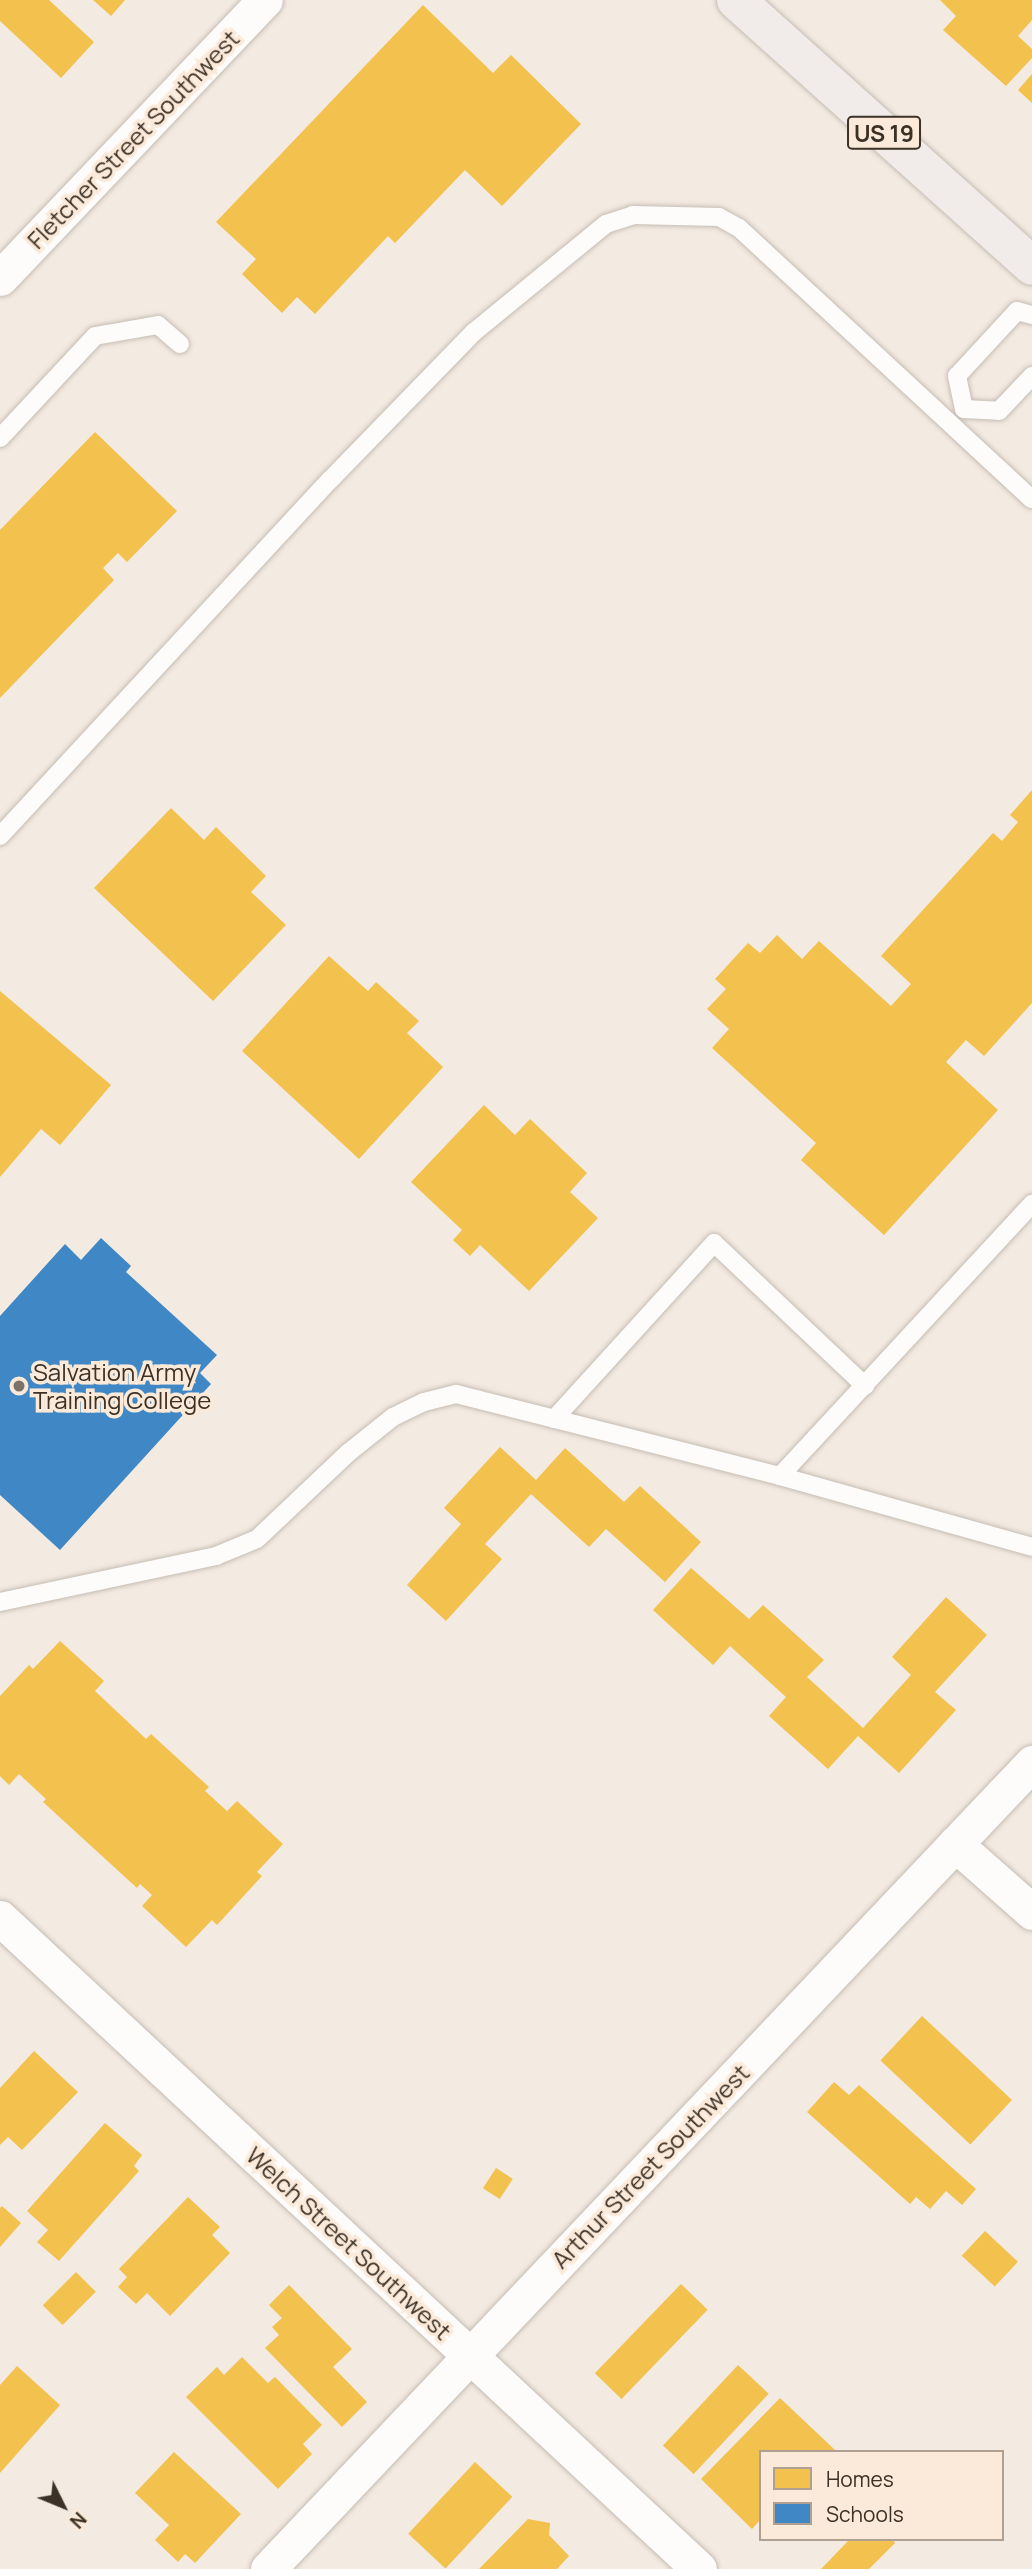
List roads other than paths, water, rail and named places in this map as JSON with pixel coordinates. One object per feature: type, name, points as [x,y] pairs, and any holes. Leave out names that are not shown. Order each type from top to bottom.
[{"type":"main road","name":"US 19","points":[[736,0],[1032,266]]},
{"type":"street","name":"Fletcher Street Southwest","points":[[0,278],[253,4]]},
{"type":"street","name":"Arthur Street Southwest","points":[[268,2569],[1032,1763]]},
{"type":"street","points":[[955,1844],[1032,1912]]},
{"type":"street","name":"Welch Street Southwest","points":[[0,1918],[699,2569]]},
{"type":"lane","points":[[0,836],[330,480],[474,332],[606,225],[633,215],[719,217],[739,228],[1032,499]]},
{"type":"lane","points":[[964,409],[957,376],[1017,311],[1032,315]]},
{"type":"lane","points":[[0,438],[95,336],[158,325],[180,344]]},
{"type":"lane","points":[[964,409],[999,411],[1032,376]]},
{"type":"lane","points":[[951,425],[964,409]]},
{"type":"lane","points":[[780,1476],[1032,1204]]},
{"type":"lane","points":[[554,1419],[714,1243],[865,1386]]},
{"type":"lane","points":[[0,1602],[216,1556],[257,1539],[348,1453],[393,1418],[424,1402],[456,1394],[780,1476],[1032,1547]]},
{"type":"place","name":"Salvation Army Training College","points":[[19,1386]]}]
